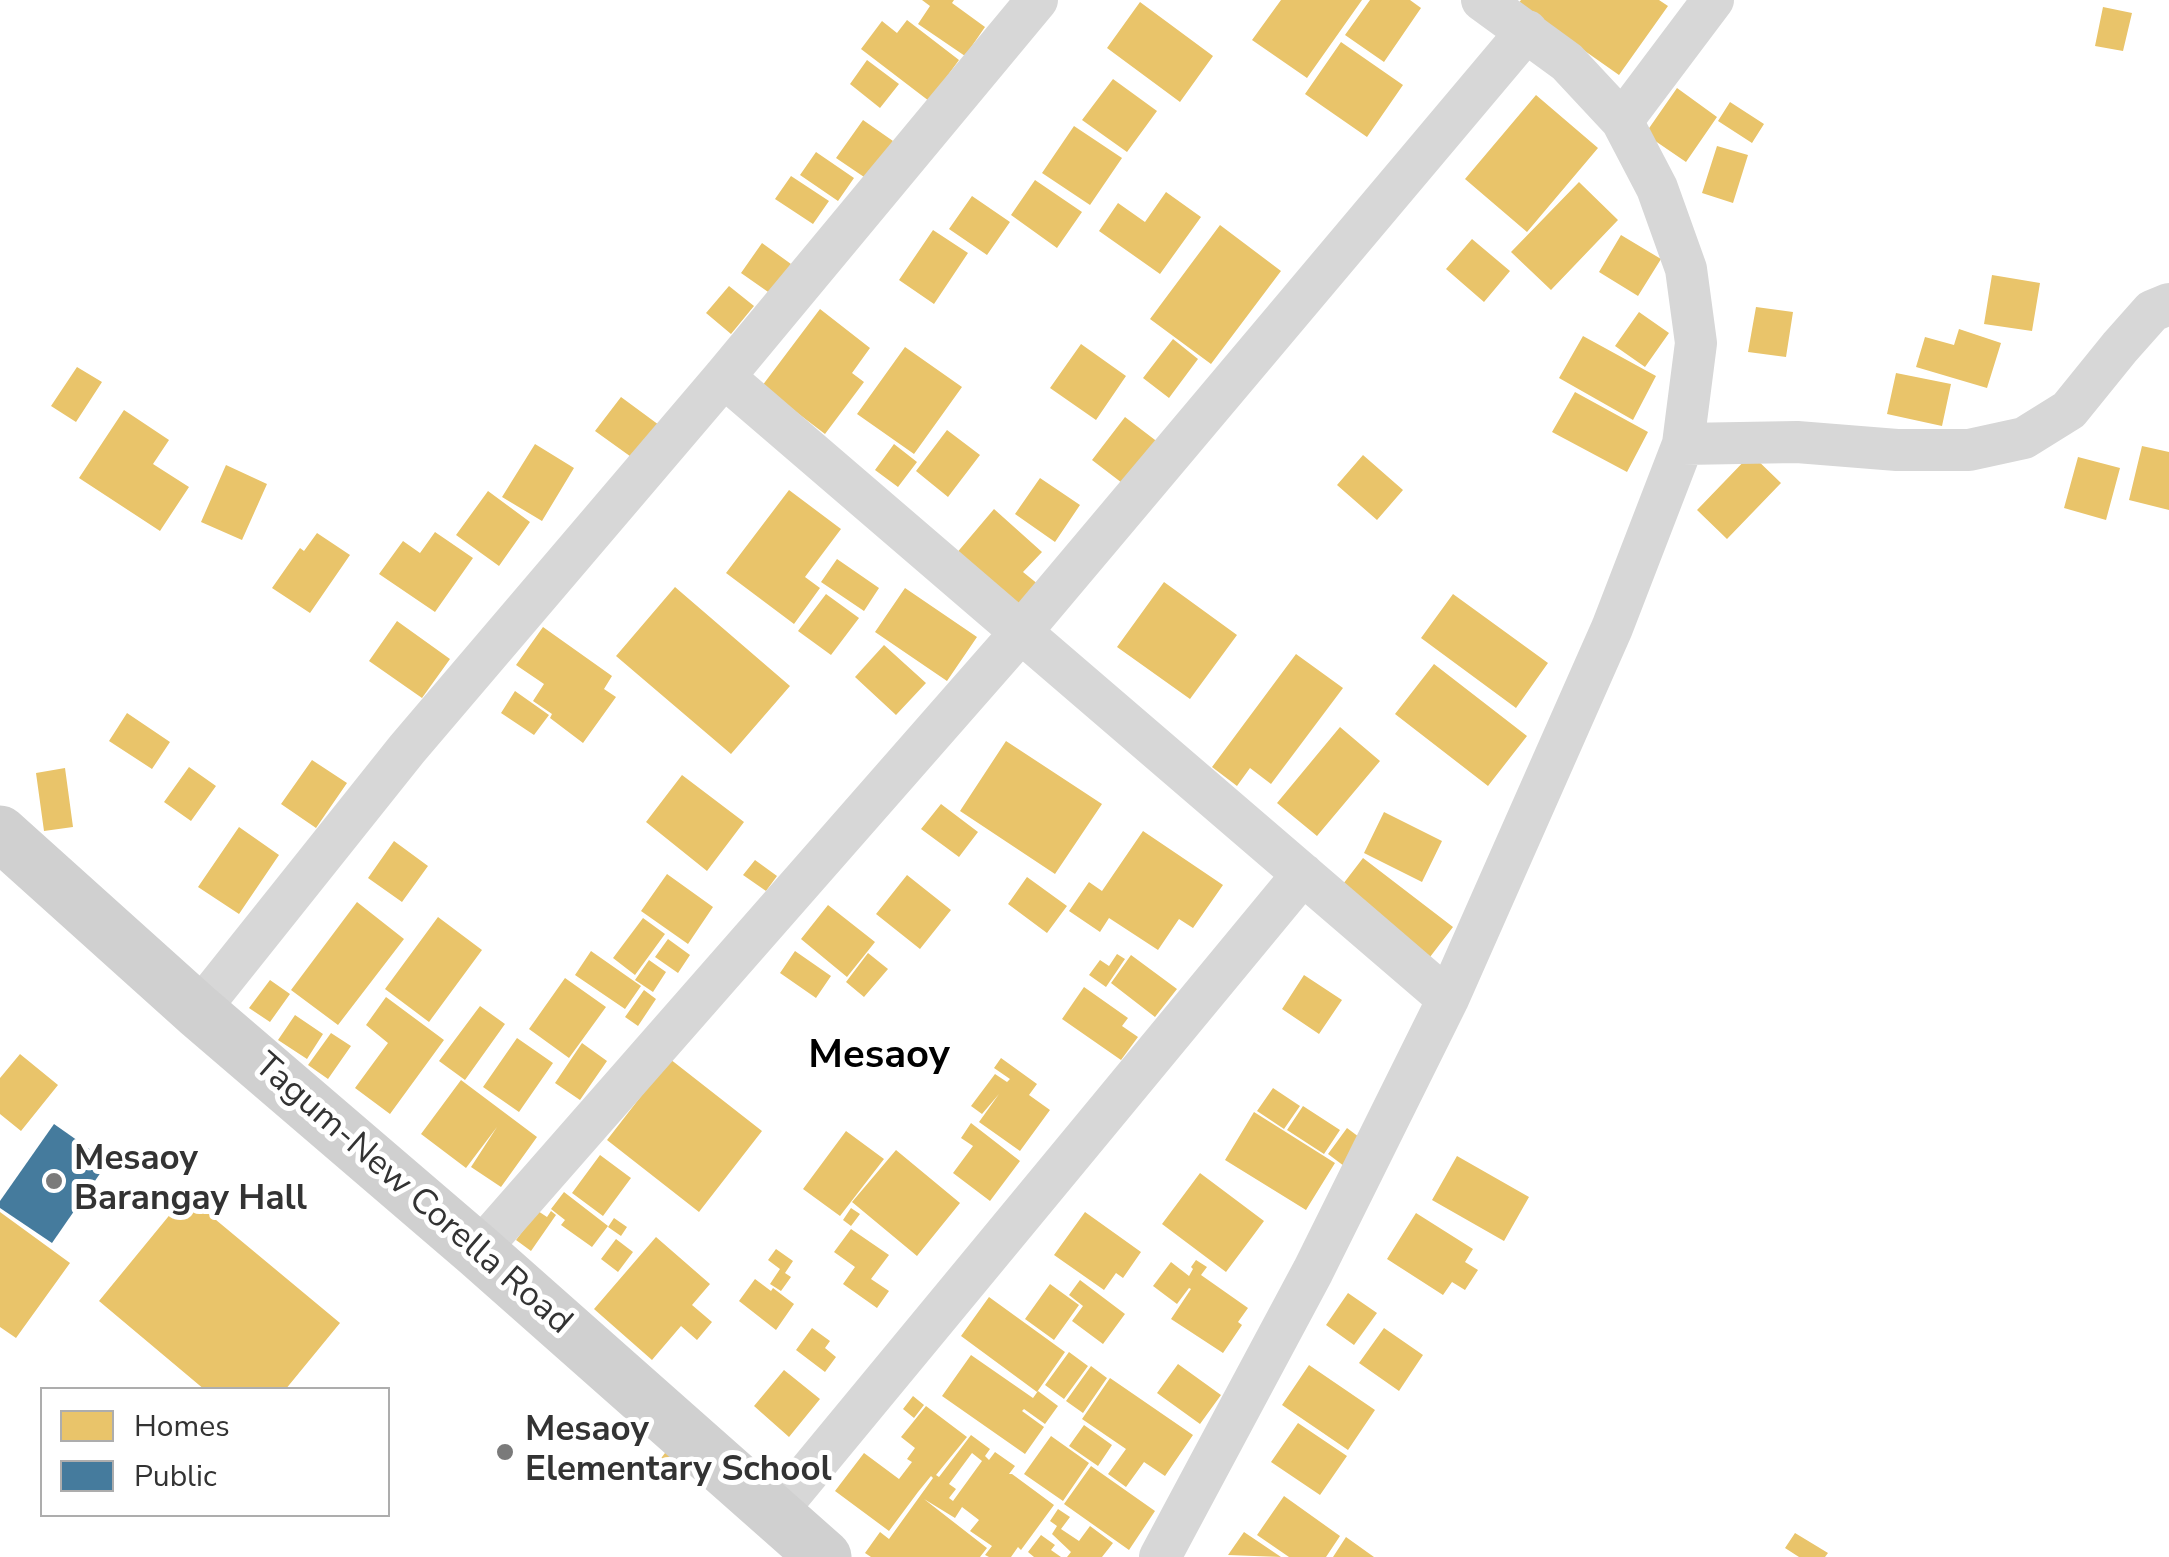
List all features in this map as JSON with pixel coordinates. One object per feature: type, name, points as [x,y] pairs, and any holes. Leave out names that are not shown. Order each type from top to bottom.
[{"type":"main road","name":"Tagum-New Corella Road","points":[[18,848],[824,1557]]},
{"type":"street","points":[[198,1010],[407,749],[724,377],[1037,0]]},
{"type":"street","points":[[1160,1557],[1313,1272],[1448,999],[1612,628],[1683,444],[1696,343],[1686,268],[1657,188],[1622,120],[1567,62],[1482,0]]},
{"type":"street","points":[[1622,120],[1713,0]]},
{"type":"street","points":[[478,1251],[1021,632],[1527,31]]},
{"type":"street","points":[[1683,444],[1797,442],[1897,450],[1969,450],[2024,438],[2069,410],[2152,311],[2169,304]]},
{"type":"street","points":[[724,377],[1448,999]]},
{"type":"street","points":[[774,1513],[1303,874]]},
{"type":"building: Homes","points":[[922,0],[954,0],[952,3],[985,27],[965,56],[918,24],[930,6]]},
{"type":"building: Homes","points":[[1281,0],[1362,0],[1307,78],[1252,40]]},
{"type":"building: Homes","points":[[1370,0],[1410,0],[1421,8],[1384,62],[1345,35]]},
{"type":"building: Homes","points":[[1521,0],[1659,0],[1668,6],[1619,75],[1518,4]]},
{"type":"building: Homes","points":[[1140,2],[1213,56],[1180,102],[1107,48]]},
{"type":"building: Homes","points":[[2103,7],[2132,13],[2123,51],[2095,46]]},
{"type":"building: Homes","points":[[907,20],[959,60],[929,101],[861,49],[882,21],[897,33]]},
{"type":"building: Homes","points":[[1341,42],[1403,85],[1367,137],[1305,94]]},
{"type":"building: Homes","points":[[867,60],[899,84],[880,108],[850,84]]},
{"type":"building: Homes","points":[[1113,79],[1157,111],[1127,152],[1082,120]]},
{"type":"building: Homes","points":[[1677,88],[1717,117],[1686,162],[1645,134]]},
{"type":"building: Homes","points":[[1536,95],[1598,148],[1527,232],[1465,179]]},
{"type":"building: Homes","points":[[1730,102],[1764,124],[1752,143],[1718,121]]},
{"type":"building: Homes","points":[[863,120],[893,141],[867,179],[836,158]]},
{"type":"building: Homes","points":[[1074,126],[1122,158],[1090,205],[1042,173]]},
{"type":"building: Homes","points":[[1717,146],[1748,155],[1733,203],[1702,193]]},
{"type":"building: Homes","points":[[816,152],[854,178],[838,201],[800,175]]},
{"type":"building: Homes","points":[[791,176],[829,201],[813,224],[775,199]]},
{"type":"building: Homes","points":[[1035,180],[1082,212],[1057,248],[1011,215]]},
{"type":"building: Homes","points":[[1579,182],[1618,220],[1551,290],[1511,252]]},
{"type":"building: Homes","points":[[1166,192],[1201,217],[1160,274],[1099,231],[1118,203],[1145,222]]},
{"type":"building: Homes","points":[[972,196],[1010,222],[987,255],[949,229]]},
{"type":"building: Homes","points":[[1220,225],[1281,271],[1211,364],[1150,319]]},
{"type":"building: Homes","points":[[933,230],[968,253],[934,304],[899,280]]},
{"type":"building: Homes","points":[[1621,235],[1661,259],[1638,296],[1599,272]]},
{"type":"building: Homes","points":[[1472,239],[1510,271],[1484,302],[1446,269]]},
{"type":"building: Homes","points":[[762,243],[791,264],[771,294],[741,273]]},
{"type":"building: Homes","points":[[1992,275],[2040,283],[2032,331],[1984,324]]},
{"type":"building: Homes","points":[[729,286],[754,306],[731,334],[706,313]]},
{"type":"building: Homes","points":[[1756,307],[1793,312],[1786,357],[1748,352]]},
{"type":"building: Homes","points":[[820,309],[870,348],[852,373],[864,382],[825,434],[762,386]]},
{"type":"building: Homes","points":[[1639,312],[1669,333],[1645,367],[1615,346]]},
{"type":"building: Homes","points":[[1959,329],[2001,343],[1987,388],[1916,367],[1925,337],[1954,345]]},
{"type":"building: Homes","points":[[1583,336],[1656,376],[1633,420],[1559,378]]},
{"type":"building: Homes","points":[[1173,339],[1198,359],[1169,398],[1143,378]]},
{"type":"building: Homes","points":[[1081,344],[1126,376],[1096,420],[1050,388]]},
{"type":"building: Homes","points":[[905,347],[962,387],[914,454],[857,414]]},
{"type":"building: Homes","points":[[77,367],[102,382],[76,422],[51,406]]},
{"type":"building: Homes","points":[[1896,373],[1951,384],[1942,426],[1887,414]]},
{"type":"building: Homes","points":[[1575,392],[1648,432],[1627,472],[1552,432]]},
{"type":"building: Homes","points":[[621,397],[659,425],[634,459],[595,431]]},
{"type":"building: Homes","points":[[124,410],[169,440],[153,464],[189,487],[160,531],[79,478]]},
{"type":"building: Homes","points":[[1125,417],[1159,443],[1126,486],[1092,460]]},
{"type":"building: Homes","points":[[947,430],[980,455],[948,497],[916,471]]},
{"type":"building: Homes","points":[[535,444],[574,468],[542,521],[502,497]]},
{"type":"building: Homes","points":[[894,444],[917,462],[898,487],[875,470]]},
{"type":"building: Homes","points":[[2142,446],[2169,452],[2169,510],[2129,500]]},
{"type":"building: Homes","points":[[1751,454],[1781,483],[1727,539],[1697,510]]},
{"type":"building: Homes","points":[[1363,455],[1403,490],[1377,520],[1337,485]]},
{"type":"building: Homes","points":[[2078,457],[2120,468],[2106,520],[2064,508]]},
{"type":"building: Homes","points":[[226,465],[267,484],[242,540],[201,522]]},
{"type":"building: Homes","points":[[1040,478],[1080,505],[1055,542],[1015,514]]},
{"type":"building: Homes","points":[[789,490],[841,529],[805,577],[820,588],[794,624],[726,573]]},
{"type":"building: Homes","points":[[488,491],[530,522],[499,566],[456,535]]},
{"type":"building: Homes","points":[[994,509],[1042,552],[1023,572],[1039,585],[1017,610],[955,555]]},
{"type":"building: Homes","points":[[435,532],[473,558],[435,612],[379,574],[403,541],[420,553]]},
{"type":"building: Homes","points":[[317,533],[350,555],[310,613],[272,588],[300,548],[304,551]]},
{"type":"building: Homes","points":[[837,559],[879,588],[864,611],[821,582]]},
{"type":"building: Homes","points":[[1164,582],[1237,635],[1190,699],[1117,647]]},
{"type":"building: Homes","points":[[675,587],[790,686],[731,754],[616,656]]},
{"type":"building: Homes","points":[[905,588],[977,637],[947,681],[875,632]]},
{"type":"building: Homes","points":[[826,594],[859,618],[831,655],[798,631]]},
{"type":"building: Homes","points":[[1453,594],[1548,663],[1516,708],[1421,638]]},
{"type":"building: Homes","points":[[397,621],[450,659],[422,698],[369,661]]},
{"type":"building: Homes","points":[[543,627],[612,676],[604,689],[616,697],[583,743],[533,701],[544,684],[516,665]]},
{"type":"building: Homes","points":[[884,645],[926,683],[896,715],[855,677]]},
{"type":"building: Homes","points":[[1296,654],[1343,688],[1271,784],[1250,768],[1237,786],[1212,767]]},
{"type":"building: Homes","points":[[1434,664],[1527,736],[1488,786],[1395,714]]},
{"type":"building: Homes","points":[[515,691],[549,715],[534,735],[501,713]]},
{"type":"building: Homes","points":[[127,713],[170,742],[152,769],[109,741]]},
{"type":"building: Homes","points":[[1340,727],[1380,761],[1317,836],[1277,803]]},
{"type":"building: Homes","points":[[1006,741],[1102,804],[1055,874],[960,811]]},
{"type":"building: Homes","points":[[312,760],[347,783],[316,828],[281,804]]},
{"type":"building: Homes","points":[[189,767],[216,786],[191,821],[164,802]]},
{"type":"building: Homes","points":[[65,768],[73,827],[44,831],[36,773]]},
{"type":"building: Homes","points":[[682,775],[744,822],[707,871],[646,822]]},
{"type":"building: Homes","points":[[941,804],[978,832],[959,857],[921,829]]},
{"type":"building: Homes","points":[[1384,812],[1442,841],[1422,882],[1364,853]]},
{"type":"building: Homes","points":[[239,827],[279,855],[239,914],[198,887]]},
{"type":"building: Homes","points":[[1143,831],[1223,885],[1193,928],[1179,919],[1158,950],[1109,918],[1100,932],[1069,911],[1089,882],[1102,891]]},
{"type":"building: Homes","points":[[394,841],[428,866],[402,902],[368,878]]},
{"type":"building: Homes","points":[[1363,858],[1453,927],[1430,957],[1340,888]]},
{"type":"building: Homes","points":[[755,860],[777,876],[766,891],[743,875]]},
{"type":"building: Homes","points":[[667,874],[713,907],[688,944],[641,911]]},
{"type":"building: Homes","points":[[907,875],[951,910],[920,949],[876,914]]},
{"type":"building: Homes","points":[[1027,877],[1067,906],[1047,933],[1008,904]]},
{"type":"building: Homes","points":[[357,902],[404,939],[338,1025],[291,990]]},
{"type":"building: Homes","points":[[828,905],[875,942],[847,977],[801,939]]},
{"type":"building: Homes","points":[[438,917],[482,950],[429,1022],[385,989]]},
{"type":"building: Homes","points":[[643,918],[665,934],[635,975],[613,958]]},
{"type":"building: Homes","points":[[668,939],[690,955],[678,973],[655,957]]},
{"type":"building: Homes","points":[[591,951],[641,986],[625,1009],[575,975]]},
{"type":"building: Homes","points":[[795,951],[831,976],[816,998],[780,973]]},
{"type":"building: Homes","points":[[868,953],[888,969],[864,997],[846,982]]},
{"type":"building: Homes","points":[[1117,954],[1125,959],[1106,987],[1089,975],[1100,960],[1109,966]]},
{"type":"building: Homes","points":[[1131,955],[1177,989],[1155,1017],[1111,983]]},
{"type":"building: Homes","points":[[649,960],[666,972],[653,992],[635,980]]},
{"type":"building: Homes","points":[[1304,975],[1342,1000],[1319,1034],[1282,1009]]},
{"type":"building: Homes","points":[[565,978],[606,1007],[569,1058],[529,1029]]},
{"type":"building: Homes","points":[[270,980],[290,994],[270,1022],[249,1008]]},
{"type":"building: Homes","points":[[1084,987],[1128,1018],[1122,1026],[1138,1037],[1121,1060],[1062,1019]]},
{"type":"building: Homes","points":[[644,990],[656,999],[638,1026],[625,1017]]},
{"type":"building: Homes","points":[[386,997],[444,1040],[390,1114],[355,1088],[388,1043],[366,1025]]},
{"type":"building: Homes","points":[[480,1006],[505,1024],[465,1080],[439,1061]]},
{"type":"building: Homes","points":[[295,1015],[323,1034],[307,1059],[278,1040]]},
{"type":"building: Homes","points":[[331,1033],[351,1046],[328,1079],[308,1065]]},
{"type":"building: Homes","points":[[517,1038],[553,1063],[519,1112],[483,1087]]},
{"type":"building: Homes","points":[[582,1043],[607,1061],[580,1100],[555,1083]]},
{"type":"building: Homes","points":[[20,1054],[58,1085],[21,1131],[0,1114],[0,1078]]},
{"type":"building: Homes","points":[[1001,1058],[1037,1084],[1029,1095],[1050,1110],[1020,1151],[979,1122],[999,1094],[982,1114],[971,1106],[995,1074],[1007,1082],[1010,1079],[994,1068]]},
{"type":"building: Homes","points":[[670,1059],[762,1131],[699,1212],[607,1140]]},
{"type":"building: Homes","points":[[461,1080],[537,1137],[501,1187],[471,1167],[497,1127],[466,1168],[421,1134]]},
{"type":"building: Homes","points":[[1273,1088],[1300,1106],[1284,1129],[1257,1111]]},
{"type":"building: Homes","points":[[1303,1106],[1340,1130],[1324,1154],[1287,1130]]},
{"type":"building: Homes","points":[[1254,1112],[1335,1163],[1306,1210],[1225,1160]]},
{"type":"building: Homes","points":[[971,1123],[1020,1161],[990,1201],[953,1173],[973,1146],[961,1138]]},
{"type":"building: Homes","points":[[1347,1128],[1363,1140],[1344,1166],[1328,1154]]},
{"type":"building: Homes","points":[[846,1131],[884,1159],[840,1216],[803,1189]]},
{"type":"building: Homes","points":[[896,1150],[960,1203],[917,1256],[852,1202]]},
{"type":"building: Homes","points":[[600,1155],[631,1178],[603,1216],[572,1193]]},
{"type":"building: Homes","points":[[1457,1156],[1529,1197],[1504,1241],[1432,1200]]},
{"type":"building: Homes","points":[[1200,1173],[1264,1221],[1226,1272],[1162,1224]]},
{"type":"building: Homes","points":[[564,1192],[608,1226],[592,1247],[561,1225],[565,1220],[551,1209]]},
{"type":"building: Homes","points":[[186,1195],[340,1323],[287,1387],[201,1387],[99,1301]]},
{"type":"building: Homes","points":[[851,1208],[860,1214],[851,1226],[843,1220]]},
{"type":"building: Homes","points":[[538,1211],[547,1217],[551,1211],[556,1215],[531,1251],[516,1240]]},
{"type":"building: Homes","points":[[0,1212],[70,1263],[16,1338],[0,1327]]},
{"type":"building: Homes","points":[[1085,1212],[1141,1252],[1123,1278],[1116,1273],[1104,1290],[1054,1255]]},
{"type":"building: Homes","points":[[1416,1213],[1473,1249],[1465,1262],[1478,1270],[1465,1290],[1452,1282],[1443,1295],[1387,1259]]},
{"type":"building: Homes","points":[[614,1218],[627,1227],[621,1236],[608,1227]]},
{"type":"building: Homes","points":[[851,1229],[889,1255],[871,1279],[889,1291],[877,1308],[843,1284],[855,1267],[834,1252]]},
{"type":"building: Homes","points":[[656,1237],[710,1284],[692,1305],[712,1322],[697,1340],[681,1326],[652,1360],[594,1309]]},
{"type":"building: Homes","points":[[616,1239],[633,1252],[618,1272],[601,1259]]},
{"type":"building: Homes","points":[[776,1249],[793,1261],[785,1273],[791,1277],[781,1291],[770,1284],[780,1269],[768,1260]]},
{"type":"building: Homes","points":[[1196,1260],[1207,1267],[1201,1275],[1248,1308],[1238,1322],[1242,1325],[1223,1353],[1171,1319],[1191,1289],[1177,1304],[1153,1286],[1171,1262],[1189,1276]]},
{"type":"building: Homes","points":[[755,1279],[794,1304],[776,1330],[739,1301]]},
{"type":"building: Homes","points":[[1080,1280],[1125,1314],[1103,1344],[1072,1321],[1083,1306],[1069,1295]]},
{"type":"building: Homes","points":[[1050,1284],[1079,1305],[1054,1340],[1025,1319]]},
{"type":"building: Homes","points":[[1348,1293],[1377,1313],[1354,1345],[1326,1325]]},
{"type":"building: Homes","points":[[989,1297],[1065,1352],[1037,1392],[961,1336]]},
{"type":"building: Homes","points":[[812,1328],[830,1341],[825,1348],[836,1357],[825,1372],[796,1350]]},
{"type":"building: Homes","points":[[1384,1328],[1423,1355],[1399,1391],[1359,1363]]},
{"type":"building: Homes","points":[[1069,1352],[1088,1366],[1064,1399],[1045,1385]]},
{"type":"building: Homes","points":[[971,1355],[1033,1398],[1038,1391],[1058,1406],[1045,1424],[1022,1411],[1044,1427],[1025,1454],[942,1396]]},
{"type":"building: Homes","points":[[1178,1364],[1221,1395],[1200,1424],[1157,1393]]},
{"type":"building: Homes","points":[[1309,1365],[1375,1410],[1348,1450],[1282,1405]]},
{"type":"building: Homes","points":[[1091,1366],[1107,1378],[1083,1413],[1066,1401]]},
{"type":"building: Homes","points":[[784,1370],[820,1399],[789,1437],[754,1406]]},
{"type":"building: Homes","points":[[1110,1378],[1193,1435],[1165,1476],[1144,1462],[1126,1487],[1108,1474],[1126,1449],[1082,1419]]},
{"type":"building: Homes","points":[[913,1396],[924,1405],[914,1418],[903,1409]]},
{"type":"building: Homes","points":[[926,1406],[967,1437],[936,1475],[939,1477],[971,1435],[990,1449],[985,1456],[989,1460],[995,1452],[1015,1466],[1009,1474],[1054,1505],[1021,1550],[1018,1547],[1011,1557],[989,1557],[985,1555],[992,1546],[970,1531],[979,1520],[962,1507],[955,1518],[924,1499],[987,1548],[980,1557],[871,1557],[865,1553],[880,1532],[889,1539],[933,1478],[889,1531],[835,1491],[864,1453],[899,1479],[912,1462],[907,1459],[915,1448],[901,1437]],"holes":[[[972,1453],[982,1461],[953,1501],[949,1498],[956,1489],[949,1484]]]},
{"type":"building: Homes","points":[[1298,1423],[1347,1456],[1320,1495],[1271,1462]]},
{"type":"building: Homes","points":[[1084,1425],[1112,1445],[1098,1466],[1069,1446]]},
{"type":"building: Homes","points":[[1051,1436],[1089,1463],[1063,1501],[1024,1474]]},
{"type":"building: Homes","points":[[668,1449],[686,1463],[674,1478],[656,1465]]},
{"type":"building: Homes","points":[[1091,1466],[1155,1511],[1129,1550],[1064,1504]]},
{"type":"building: Homes","points":[[1284,1496],[1340,1536],[1326,1557],[1289,1557],[1257,1535]]},
{"type":"building: Homes","points":[[1058,1509],[1070,1517],[1061,1529],[1079,1541],[1090,1526],[1113,1543],[1102,1557],[1067,1557],[1071,1552],[1052,1534],[1057,1526],[1050,1521]]},
{"type":"building: Homes","points":[[1244,1532],[1281,1557],[1228,1555]]},
{"type":"building: Homes","points":[[1795,1533],[1828,1553],[1825,1557],[1799,1557],[1785,1548]]},
{"type":"building: Homes","points":[[1041,1535],[1055,1545],[1051,1550],[1061,1557],[1034,1557],[1028,1552]]},
{"type":"building: Homes","points":[[1346,1537],[1374,1557],[1333,1557]]},
{"type":"building: Public","name":"Mesaoy Barangay Hall","points":[[54,1124],[108,1162],[52,1243],[0,1208],[0,1201]]},
{"type":"place","name":"Mesaoy Barangay Hall","points":[[54,1181]]},
{"type":"place","name":"Mesaoy Elementary School","points":[[505,1452]]},
{"type":"district","name":"Mesaoy","points":[[879,1057]]}]
